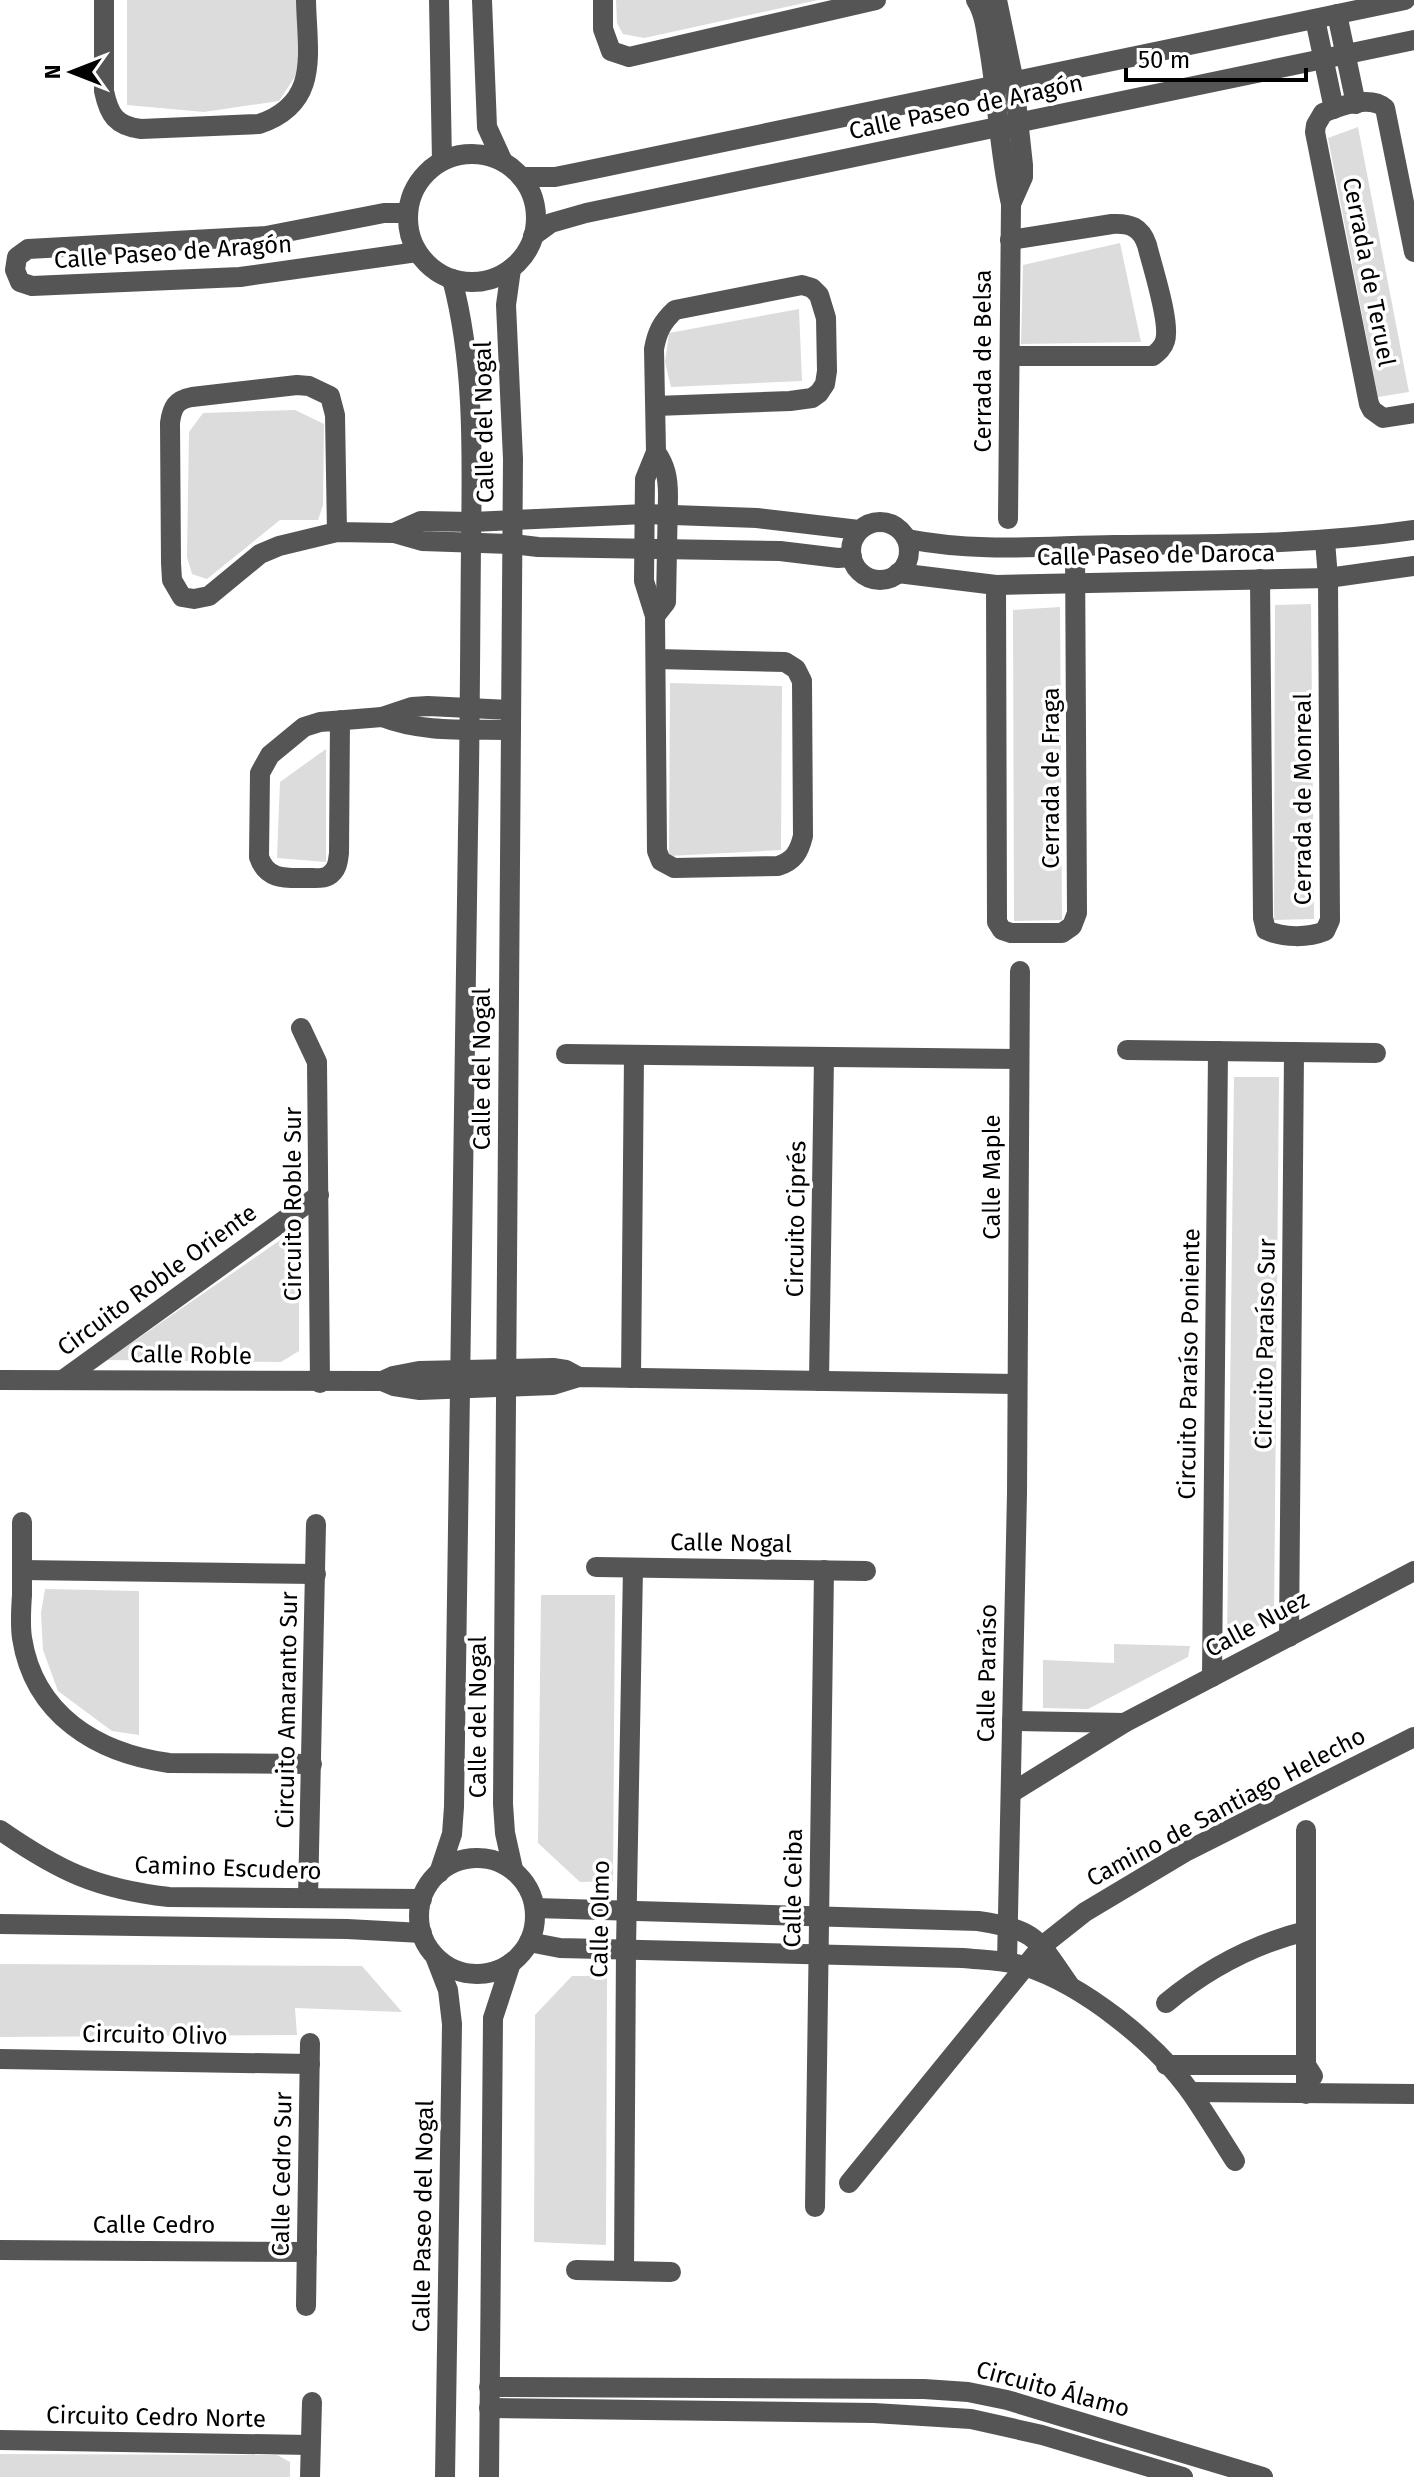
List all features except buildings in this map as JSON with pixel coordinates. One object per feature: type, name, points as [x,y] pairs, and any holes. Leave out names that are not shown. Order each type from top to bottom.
[{"type":"street","points":[[104,0],[104,91],[107,105],[112,118],[126,127],[141,129],[259,124],[277,118],[301,94],[306,76],[306,0]]},
{"type":"street","points":[[439,0],[442,161]]},
{"type":"street","points":[[482,0],[487,127],[503,162]]},
{"type":"street","points":[[603,0],[603,29],[611,51],[629,57],[876,0]]},
{"type":"street","points":[[976,0],[1005,84]]},
{"type":"street","points":[[997,0],[1005,84]]},
{"type":"street","name":"Calle Paseo de Aragón","points":[[521,177],[555,177],[575,173],[1405,0]]},
{"type":"street","points":[[1315,19],[1334,109],[1356,104],[1337,14]]},
{"type":"street","name":"Calle Paseo de Aragón","points":[[533,236],[551,223],[586,213],[1414,40]]},
{"type":"street","name":"Cerrada de Belsa","points":[[1005,84],[1010,125],[1004,176],[1011,204],[1008,519]]},
{"type":"street","name":"Cerrada de Teruel","points":[[1356,104],[1376,102],[1385,108],[1414,252]]},
{"type":"street","name":"Cerrada de Teruel","points":[[1334,109],[1318,118],[1315,132],[1369,404],[1383,418],[1414,413]]},
{"type":"street","points":[[462,154],[483,155],[503,162],[521,177],[532,195],[536,215],[533,236],[524,254],[511,269],[493,279],[472,282],[452,279],[432,269],[417,252],[409,234],[408,213],[412,194],[424,175],[442,161],[462,154]]},
{"type":"street","name":"Calle Paseo de Aragón","points":[[408,213],[384,213],[255,238],[28,249],[17,257],[15,270],[20,282],[32,286],[141,283],[274,274],[417,252]]},
{"type":"street","points":[[1010,240],[1112,224],[1126,223],[1136,227],[1144,235],[1147,245],[1166,325],[1166,339],[1162,349],[1153,356],[1010,356]]},
{"type":"street","name":"Calle del Nogal","points":[[511,269],[506,305],[513,459],[513,544],[503,1804],[505,1833],[513,1869]]},
{"type":"street","name":"Calle del Nogal","points":[[439,1873],[452,1834],[454,1807],[458,1379],[471,708],[472,532],[466,354],[452,279]]},
{"type":"street","points":[[656,406],[812,398],[825,384],[827,371],[826,318],[819,295],[812,288],[802,285],[675,310],[667,318],[656,335],[656,406],[656,452],[645,479],[644,581],[655,616],[655,841],[661,861],[674,868],[778,866],[787,863],[795,856],[803,836],[802,681],[796,669],[785,662],[656,659]]},
{"type":"street","points":[[337,532],[335,415],[330,396],[309,386],[297,385],[181,399],[171,413],[170,438],[172,580],[182,597],[194,599],[209,596],[260,554],[279,546],[337,532],[394,533],[421,521],[513,544],[538,547],[780,551],[852,557]]},
{"type":"street","points":[[655,616],[666,602],[668,514],[668,480],[663,462],[656,452]]},
{"type":"street","points":[[472,532],[511,520],[645,514],[757,518],[859,530],[876,522],[885,522],[894,525],[907,539],[908,558],[898,573],[890,579],[871,579],[862,574],[852,557],[854,539],[859,530]]},
{"type":"street","name":"Calle Paseo de Daroca","points":[[907,539],[970,548],[1325,541],[1414,530]]},
{"type":"street","name":"Cerrada de Monreal","points":[[1260,579],[1263,918],[1266,930],[1277,935],[1315,935],[1325,931],[1330,920],[1328,578],[1325,541]]},
{"type":"street","name":"Cerrada de Fraga","points":[[996,585],[997,922],[1002,930],[1011,933],[1062,933],[1072,926],[1077,913],[1075,546]]},
{"type":"street","name":"Calle Paseo de Daroca","points":[[898,573],[996,585],[1328,578],[1414,566]]},
{"type":"street","points":[[340,720],[339,853],[335,869],[323,878],[279,879],[265,869],[259,857],[260,773],[270,755],[304,727],[340,720],[382,717],[412,707],[471,708],[511,720]]},
{"type":"street","points":[[382,717],[421,728],[470,729],[511,720]]},
{"type":"street","name":"Calle Maple","points":[[1016,1384],[1020,971]]},
{"type":"street","name":"Circuito Roble Sur","points":[[301,1028],[317,1062],[320,1383]]},
{"type":"street","points":[[1127,1050],[1376,1053]]},
{"type":"street","name":"Circuito Paraíso Poniente","points":[[1212,1677],[1218,1051]]},
{"type":"street","name":"Circuito Paraíso Sur","points":[[1289,1637],[1294,1052]]},
{"type":"street","points":[[566,1054],[1019,1059]]},
{"type":"street","points":[[631,1378],[634,1055]]},
{"type":"street","name":"Circuito Ciprés","points":[[819,1381],[824,1057]]},
{"type":"street","name":"Circuito Roble Oriente","points":[[64,1379],[319,1195]]},
{"type":"street","name":"Calle Roble","points":[[0,1380],[320,1383],[382,1381],[406,1373],[458,1379],[506,1378]]},
{"type":"street","points":[[506,1378],[553,1385],[579,1377],[1016,1384]]},
{"type":"street","name":"Calle Paraíso","points":[[1016,1384],[1017,1493],[1008,1926],[1016,1965]]},
{"type":"street","points":[[22,1522],[21,1635],[27,1661],[51,1704],[73,1726],[99,1744],[125,1755],[169,1763],[312,1764]]},
{"type":"street","name":"Circuito Amaranto Sur","points":[[308,1898],[316,1524]]},
{"type":"street","name":"Calle Nogal","points":[[596,1567],[866,1571]]},
{"type":"street","name":"Calle Olmo","points":[[624,2271],[626,1910],[633,1568]]},
{"type":"street","points":[[22,1570],[316,1574]]},
{"type":"street","name":"Calle Ceiba","points":[[815,2207],[824,1570]]},
{"type":"street","name":"Calle Nuez","points":[[1011,1793],[1124,1723],[1414,1571]]},
{"type":"street","name":"Calle Nuez","points":[[1012,1721],[1124,1723]]},
{"type":"street","name":"Camino de Santiago Helecho","points":[[849,2183],[1016,1965],[1108,1897],[1187,1851],[1414,1737]]},
{"type":"street","name":"Camino Escudero","points":[[0,1830],[74,1876],[108,1888],[169,1897],[422,1899]]},
{"type":"street","points":[[1306,1830],[1306,2065],[1315,2094]]},
{"type":"street","points":[[474,1859],[493,1861],[513,1869],[523,1880],[535,1908],[529,1942],[511,1963],[497,1971],[466,1974],[436,1959],[422,1933],[419,1916],[430,1882],[457,1862],[474,1859]]},
{"type":"street","points":[[535,1908],[950,1920],[1008,1926],[1035,1938],[1070,1986]]},
{"type":"street","points":[[0,1924],[422,1933]]},
{"type":"street","points":[[1166,2003],[1187,1985],[1254,1946],[1306,1931]]},
{"type":"street","points":[[529,1942],[560,1948],[818,1955],[1016,1965],[1070,1986],[1133,2033],[1191,2092],[1235,2161]]},
{"type":"street","name":"Calle Paseo del Nogal","points":[[436,1959],[448,1990],[452,2024],[445,2477]]},
{"type":"street","points":[[489,2477],[493,2018],[511,1963]]},
{"type":"street","name":"Circuito Olivo","points":[[0,2059],[310,2054]]},
{"type":"street","name":"Calle Cedro Sur","points":[[306,2306],[310,2054]]},
{"type":"street","points":[[1166,2065],[1306,2065]]},
{"type":"street","points":[[1191,2092],[1414,2094]]},
{"type":"street","name":"Calle Cedro","points":[[0,2250],[307,2252]]},
{"type":"street","points":[[576,2270],[671,2272]]},
{"type":"street","name":"Circuito Álamo","points":[[489,2387],[924,2389],[968,2392],[1007,2400],[1263,2477]]},
{"type":"street","points":[[810,2389],[811,2412]]},
{"type":"street","points":[[310,2477],[312,2402]]},
{"type":"street","name":"Circuito Álamo","points":[[489,2408],[902,2414],[971,2419],[1042,2435],[1183,2477]]},
{"type":"street","name":"Circuito Cedro Norte","points":[[0,2440],[310,2445]]},
{"type":"street","points":[[1184,2452],[1199,2477]]},
{"type":"shaded area","points":[[127,0],[299,0],[300,69],[279,101],[204,112],[127,105]]},
{"type":"shaded area","points":[[616,0],[818,0],[644,38],[623,34],[617,23]]},
{"type":"shaded area","points":[[1358,127],[1409,392],[1378,397],[1328,138]]},
{"type":"shaded area","points":[[1120,243],[1141,342],[1021,344],[1023,265]]},
{"type":"shaded area","points":[[799,309],[802,381],[671,387],[665,362],[669,333]]},
{"type":"shaded area","points":[[295,410],[324,424],[323,505],[318,520],[280,520],[207,579],[192,574],[187,557],[189,432],[203,413]]},
{"type":"shaded area","points":[[1311,604],[1314,919],[1274,920],[1275,605]]},
{"type":"shaded area","points":[[1060,607],[1062,920],[1014,921],[1013,610]]},
{"type":"shaded area","points":[[670,683],[782,686],[781,850],[669,856]]},
{"type":"shaded area","points":[[326,749],[326,862],[277,858],[280,782]]},
{"type":"shaded area","points":[[1234,1077],[1279,1077],[1274,1618],[1227,1642]]},
{"type":"shaded area","points":[[286,1236],[299,1247],[299,1351],[281,1362],[107,1360]]},
{"type":"shaded area","points":[[45,1589],[139,1591],[139,1735],[112,1731],[58,1691],[43,1650],[41,1613]]},
{"type":"shaded area","points":[[541,1595],[615,1595],[613,1881],[580,1882],[538,1843]]},
{"type":"shaded area","points":[[1114,1644],[1190,1646],[1188,1657],[1088,1709],[1043,1708],[1043,1660],[1114,1663]]},
{"type":"shaded area","points":[[0,1964],[362,1966],[402,2012],[295,2008],[297,2035],[0,2037]]},
{"type":"shaded area","points":[[572,1976],[607,1976],[606,2245],[534,2242],[535,2015]]},
{"type":"shaded area","points":[[0,2454],[277,2455],[290,2462],[290,2477],[0,2477]]}]
